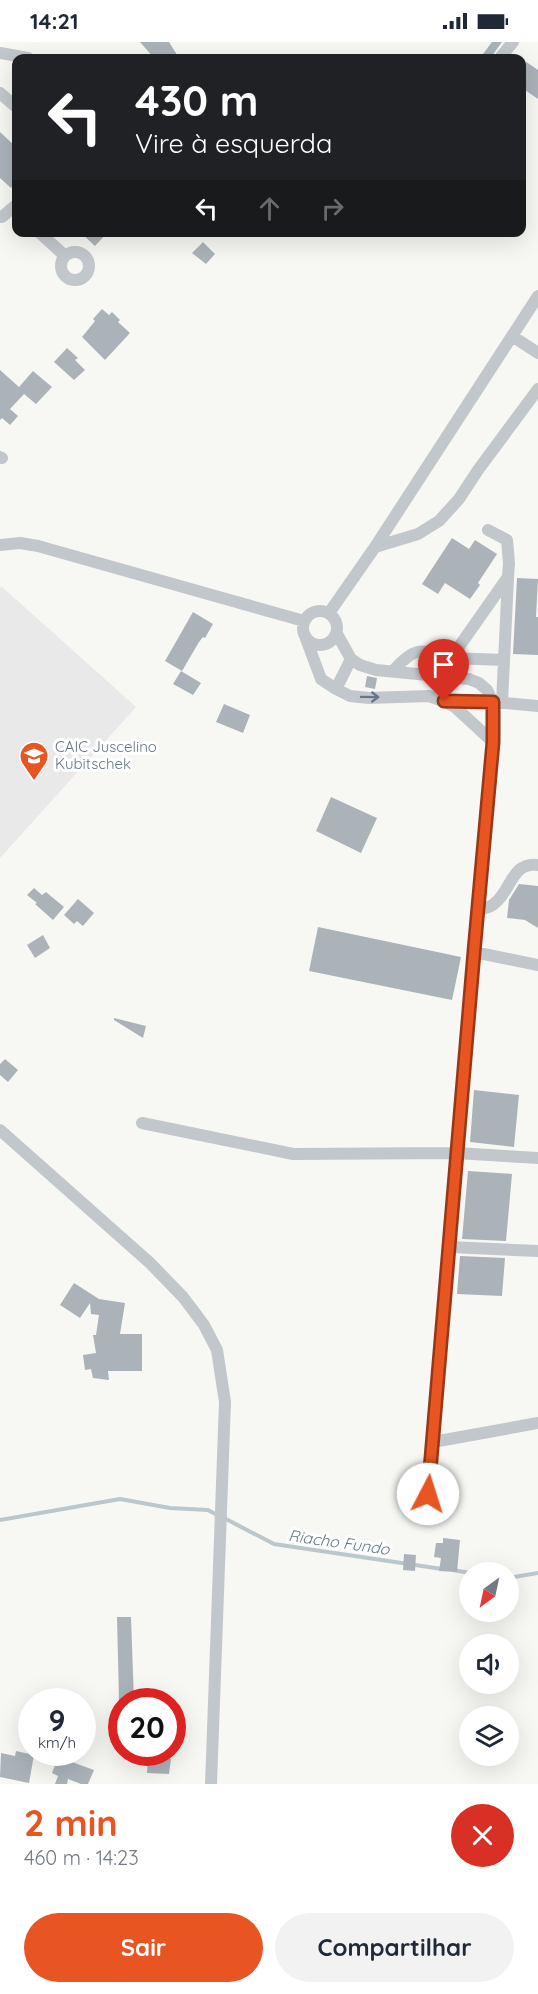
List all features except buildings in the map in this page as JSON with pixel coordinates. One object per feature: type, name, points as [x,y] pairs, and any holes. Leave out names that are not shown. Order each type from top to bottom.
[{"type":"street","points":[[503,54],[513,42]]},
{"type":"street","points":[[0,93],[12,104]]},
{"type":"street","points":[[44,237],[65,256]]},
{"type":"street","points":[[329,613],[375,547],[538,296]]},
{"type":"street","points":[[512,336],[538,353]]},
{"type":"street","points":[[375,547],[418,534],[439,521],[459,499],[538,389]]},
{"type":"street","points":[[428,1494],[493,742],[504,660],[509,563],[507,540],[488,530]]},
{"type":"street","points":[[0,545],[20,543],[38,546],[304,621]]},
{"type":"street","points":[[451,658],[508,578]]},
{"type":"street","points":[[304,636],[317,645],[332,641],[337,634],[338,626],[335,618],[329,613],[322,610],[315,611],[308,615],[302,628],[304,636],[321,679],[350,696],[369,698],[429,696],[444,701],[455,707],[493,742]]},
{"type":"street","points":[[337,634],[351,658],[360,665],[376,670],[468,679],[479,683],[498,702]]},
{"type":"street","points":[[393,671],[415,651],[425,651],[451,658],[504,660]]},
{"type":"street","points":[[336,689],[351,658]]},
{"type":"street","points":[[444,701],[498,702],[538,706]]},
{"type":"street","points":[[478,910],[496,903],[515,873],[526,866],[538,865]]},
{"type":"street","points":[[474,952],[538,965]]},
{"type":"street","points":[[142,1123],[292,1154],[456,1154],[538,1158]]},
{"type":"street","points":[[0,1130],[150,1263],[183,1297],[204,1325],[217,1350],[225,1402],[211,1784]]},
{"type":"street","points":[[450,1247],[538,1251]]},
{"type":"street","points":[[433,1442],[538,1423]]},
{"type":"shaded area","name":"CAIC Juscelino Kubitschek","points":[[1,586],[136,707],[0,858],[0,588]]},
{"type":"waterway","name":"Riacho Fundo","points":[[0,1520],[120,1499],[170,1508],[208,1510],[217,1515]]},
{"type":"waterway","name":"Riacho Fundo","points":[[224,1518],[274,1544],[442,1569]]},
{"type":"waterway","name":"Riacho Fundo","points":[[453,1570],[459,1571]]},
{"type":"waterway","name":"Riacho Fundo","points":[[519,1576],[538,1573]]},
{"type":"place","name":"CAIC Juscelino Kubitschek","points":[[34,782]]},
{"type":"route","points":[[428,1494],[493,742],[493,702],[444,701]]}]
